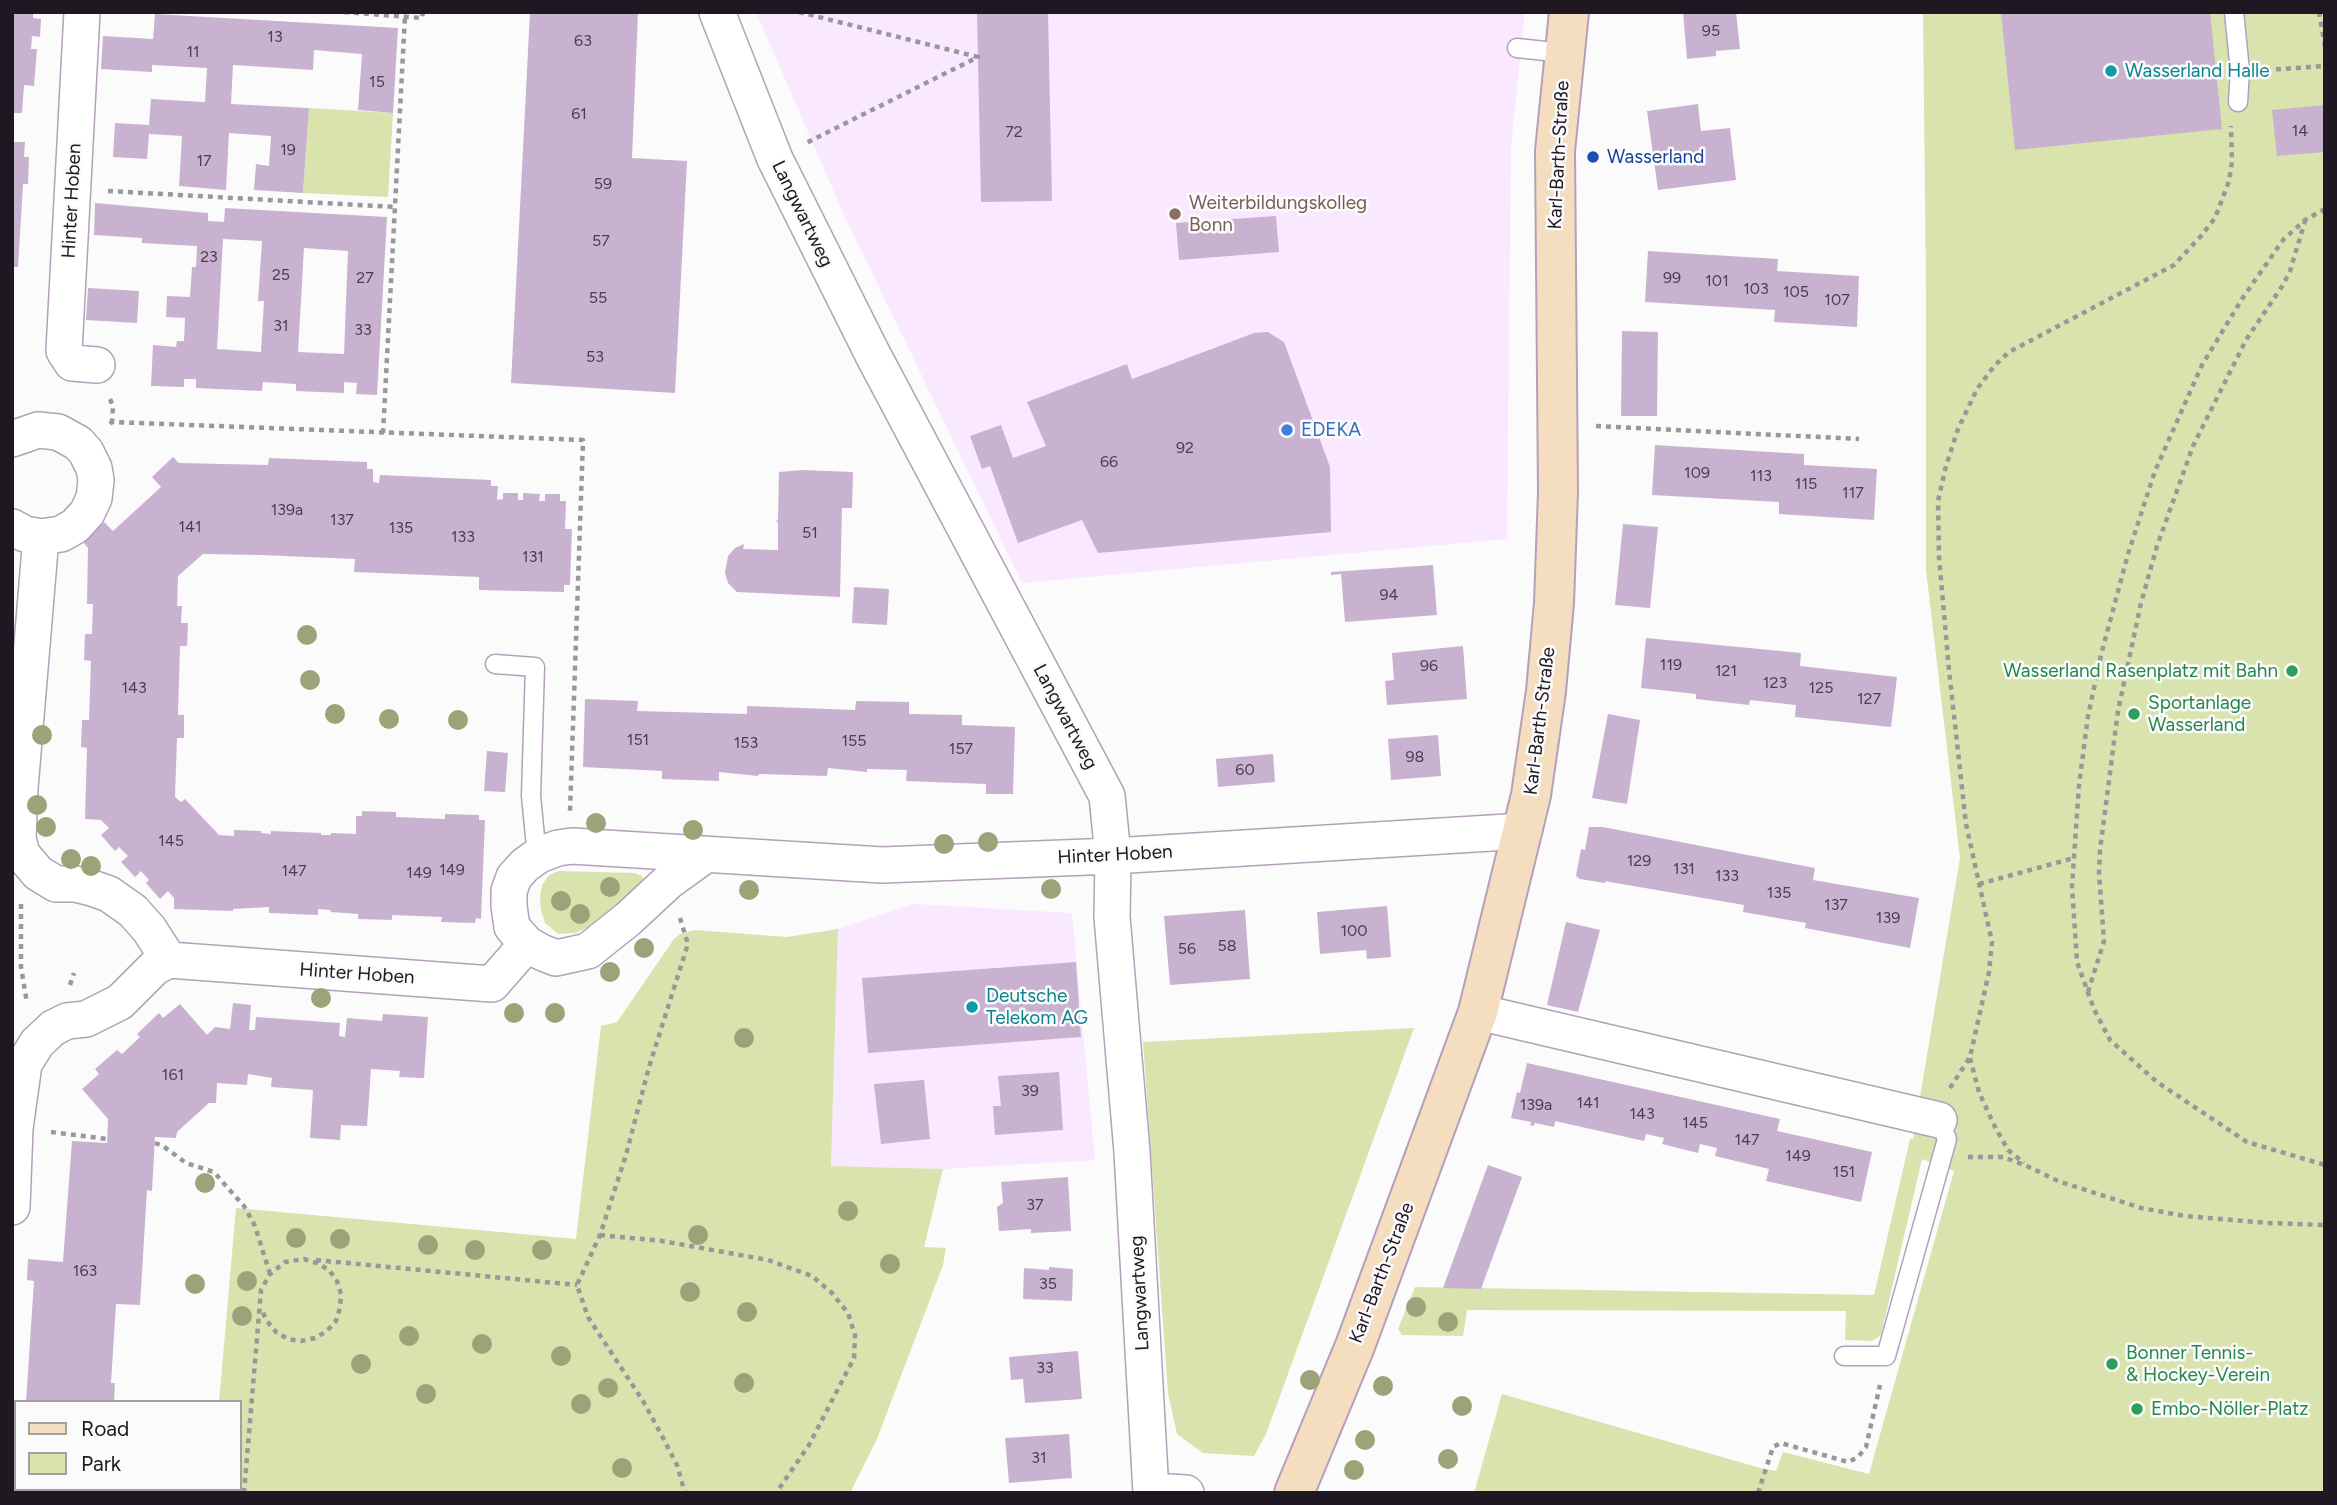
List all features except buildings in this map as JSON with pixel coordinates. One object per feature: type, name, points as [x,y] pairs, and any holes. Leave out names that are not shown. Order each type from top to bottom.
[{"type":"street","name":"Hinter Hoben","points":[[82,12],[64,351],[72,363],[97,365]]},
{"type":"street","name":"Langwartweg","points":[[717,12],[775,159],[872,353],[1107,796],[1113,856],[1112,917],[1132,1152],[1152,1492],[1186,1493]]},
{"type":"street","name":"Karl-Barth-Straße","points":[[1294,1493],[1354,1346],[1478,1013],[1531,794],[1546,691],[1554,603],[1558,492],[1555,150],[1570,12]]},
{"type":"street","points":[[12,439],[38,429],[58,432],[78,443],[83,449],[94,468],[96,480],[91,506],[75,526],[61,534],[27,532],[18,838],[22,854],[38,873],[56,884],[92,888],[109,894],[133,911],[149,929],[169,960],[155,967],[120,1002],[86,1018],[67,1021],[53,1028],[37,1043],[24,1064],[15,1128],[12,1207]]},
{"type":"street","name":"Hinter Hoben","points":[[169,960],[492,984],[527,944],[512,927],[509,891],[514,877],[539,855],[572,846],[882,865],[1113,856],[1524,831]]},
{"type":"street","points":[[527,944],[555,958],[588,951],[669,881],[705,855]]},
{"type":"street","points":[[1478,1013],[1939,1120]]},
{"type":"lane","points":[[2234,12],[2240,71],[2238,102]]},
{"type":"lane","points":[[1517,48],[1564,53]]},
{"type":"lane","points":[[495,664],[535,667],[531,796],[539,855]]},
{"type":"lane","points":[[1844,1356],[1886,1356],[1947,1139],[1939,1120]]},
{"type":"path","points":[[344,12],[422,18],[423,12]]},
{"type":"path","points":[[775,159],[978,57],[799,12]]},
{"type":"path","points":[[2319,12],[2325,46]]},
{"type":"path","points":[[383,433],[405,16]]},
{"type":"path","points":[[2240,71],[2325,66]]},
{"type":"path","points":[[1939,1120],[1946,1093],[1970,1057],[1989,972],[1992,942],[1966,824],[1939,557],[1938,501],[1946,466],[1958,429],[1977,389],[2009,352],[2174,265],[2201,236],[2214,218],[2229,181],[2232,162],[2230,131],[2238,102]]},
{"type":"path","points":[[72,189],[395,207]]},
{"type":"path","points":[[2325,209],[2305,219],[2283,240],[2242,299],[2202,365],[2155,471],[2128,554],[2090,704],[2079,785],[2072,886],[2077,962],[2094,1009],[2110,1040],[2157,1082],[2248,1142],[2325,1165]]},
{"type":"path","points":[[2088,993],[2104,941],[2100,850],[2118,711],[2141,603],[2157,546],[2193,446],[2246,340],[2287,278],[2305,219]]},
{"type":"path","points":[[83,449],[112,422],[583,440],[570,800],[572,846]]},
{"type":"path","points":[[1557,424],[1859,439]]},
{"type":"path","points":[[22,854],[21,967],[26,1002],[37,1043]]},
{"type":"path","points":[[1979,884],[2074,858]]},
{"type":"path","points":[[669,881],[688,944],[600,1235],[577,1285],[588,1317],[643,1401],[661,1434],[677,1465],[685,1493]]},
{"type":"path","points":[[1970,1057],[1979,1092],[1994,1125],[2008,1150],[2027,1166]]},
{"type":"path","points":[[69,1134],[107,1139]]},
{"type":"path","points":[[155,1143],[186,1163],[214,1172],[244,1206],[255,1226],[270,1274]]},
{"type":"path","points":[[1943,1154],[2003,1157],[2058,1181],[2141,1208],[2185,1216],[2325,1225]]},
{"type":"path","points":[[600,1235],[662,1241],[768,1260],[812,1276],[831,1292],[848,1313],[856,1335],[854,1358],[809,1445],[776,1493]]},
{"type":"path","points":[[243,1493],[261,1290],[270,1274],[285,1262],[304,1259],[577,1285]]},
{"type":"path","points":[[261,1309],[276,1332],[288,1339],[315,1338],[327,1331],[336,1321],[341,1294],[337,1281],[329,1270],[304,1259]]},
{"type":"path","points":[[1758,1493],[1773,1447],[1781,1443],[1848,1462],[1858,1457],[1866,1447],[1886,1356]]},
{"type":"shaded area","name":"Weiterbildungskolleg Bonn","points":[[756,12],[1525,12],[1511,146],[1507,539],[1022,583],[844,215]]},
{"type":"shaded area","points":[[914,904],[1072,913],[1095,1160],[943,1169],[831,1166],[838,929]]},
{"type":"green space","name":"Sportanlage Wasserland","points":[[1923,12],[2325,12],[2325,1493],[1474,1493],[1502,1394],[1764,1469],[1776,1471],[1783,1452],[1869,1474],[1954,1171],[1922,1159],[1881,1335],[1872,1341],[1845,1340],[1846,1311],[1467,1310],[1463,1336],[1402,1335],[1398,1329],[1415,1287],[1874,1295],[1910,1139],[1913,1139],[1960,858],[1926,570]]},
{"type":"green space","points":[[309,108],[393,113],[388,197],[303,193]]},
{"type":"green space","points":[[559,871],[635,873],[642,876],[644,882],[591,926],[575,933],[558,934],[545,923],[540,897],[542,885],[549,875]]},
{"type":"green space","points":[[838,929],[831,1166],[943,1169],[924,1247],[946,1248],[943,1265],[877,1439],[850,1493],[114,1493],[242,1491],[242,1400],[219,1400],[236,1208],[576,1239],[601,1026],[617,1022],[680,934],[694,930],[787,937]]},
{"type":"green space","points":[[1414,1028],[1266,1434],[1254,1456],[1203,1453],[1177,1434],[1168,1393],[1143,1042]]},
{"type":"place","name":"Wasserland Halle","points":[[2111,71]]},
{"type":"place","name":"Wasserland","points":[[1593,157]]},
{"type":"place","name":"Weiterbildungskolleg Bonn","points":[[1175,214]]},
{"type":"place","name":"EDEKA","points":[[1287,430]]},
{"type":"place","name":"Wasserland Rasenplatz mit Bahn","points":[[2292,671]]},
{"type":"place","name":"Sportanlage Wasserland","points":[[2134,714]]},
{"type":"place","name":"Deutsche Telekom AG","points":[[972,1007]]},
{"type":"place","name":"Bonner Tennis- & Hockey-Verein","points":[[2112,1364]]},
{"type":"place","name":"Embo-Nöller-Platz","points":[[2137,1409]]}]
